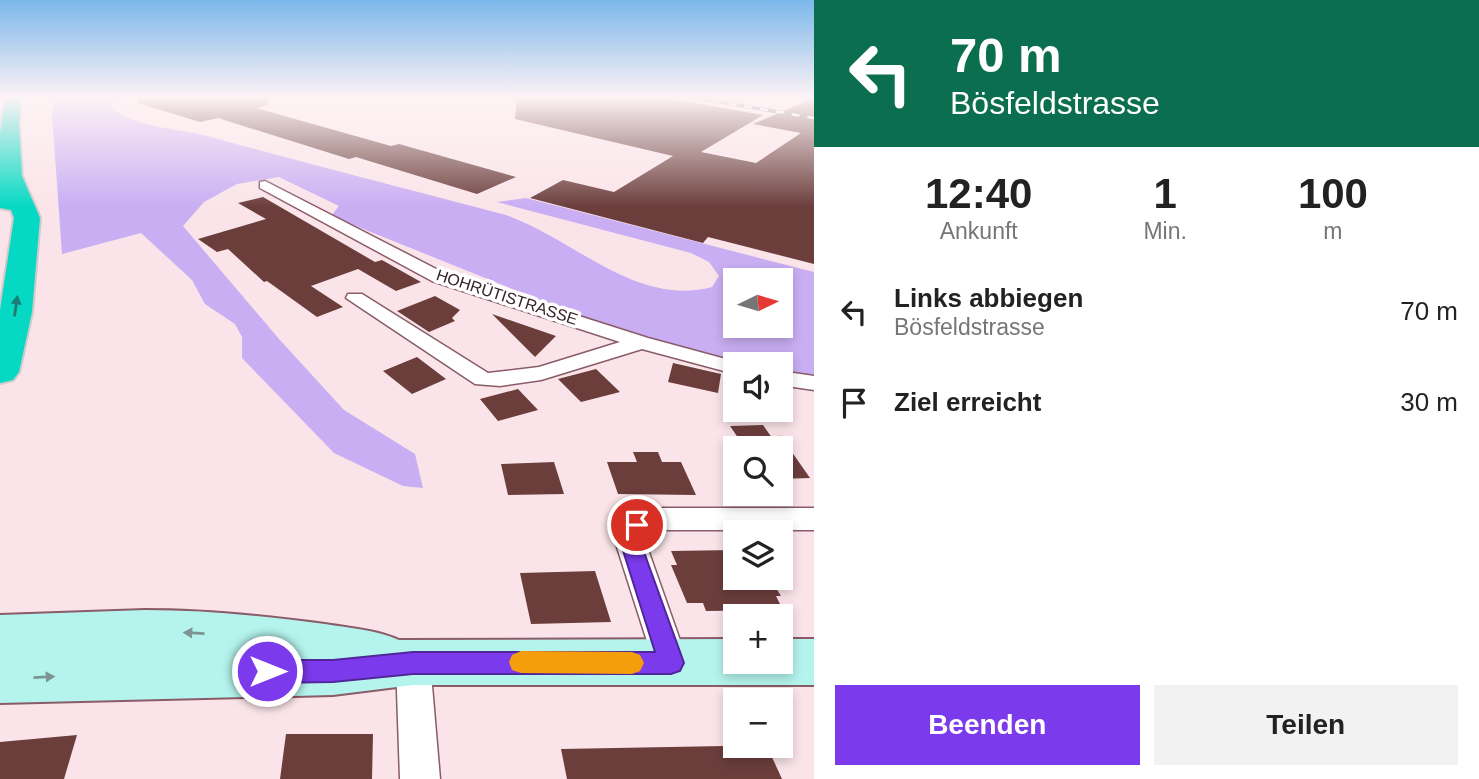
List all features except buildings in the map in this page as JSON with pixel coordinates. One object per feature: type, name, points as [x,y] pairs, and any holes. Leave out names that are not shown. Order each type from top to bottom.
[{"type":"highway","points":[[4,234],[13,180],[10,134]]},
{"type":"highway","points":[[0,372],[16,312],[27,218],[13,180]]},
{"type":"main road","points":[[0,637],[195,632],[334,647],[413,663]]},
{"type":"main road","points":[[0,678],[333,671],[413,663],[814,662]]},
{"type":"street","name":"HOHRÜTISTRASSE","points":[[265,185],[439,277],[642,342],[723,365]]},
{"type":"street","points":[[355,298],[483,379],[506,380],[541,372],[642,342]]},
{"type":"street","points":[[793,380],[814,383]]},
{"type":"street","points":[[671,663],[630,541],[631,530],[637,525],[663,519],[814,519]]},
{"type":"street","points":[[413,663],[420,779]]},
{"type":"shaded area","points":[[53,134],[207,136],[506,215],[606,268],[657,288],[684,291],[712,287],[719,276],[709,262],[691,253],[497,202],[526,198],[814,272],[814,378],[793,374],[793,352],[723,352],[723,359],[622,333],[331,216],[339,206],[279,177],[237,184],[204,202],[183,226],[279,339],[344,410],[415,454],[423,488],[403,486],[334,453],[242,358],[242,337],[235,324],[205,304],[192,280],[141,233],[62,254]]},
{"type":"slow traffic","points":[[521,662],[632,663]]},
{"type":"route","points":[[267,671],[333,671],[413,663],[671,663],[630,541],[631,530],[637,525]]}]
